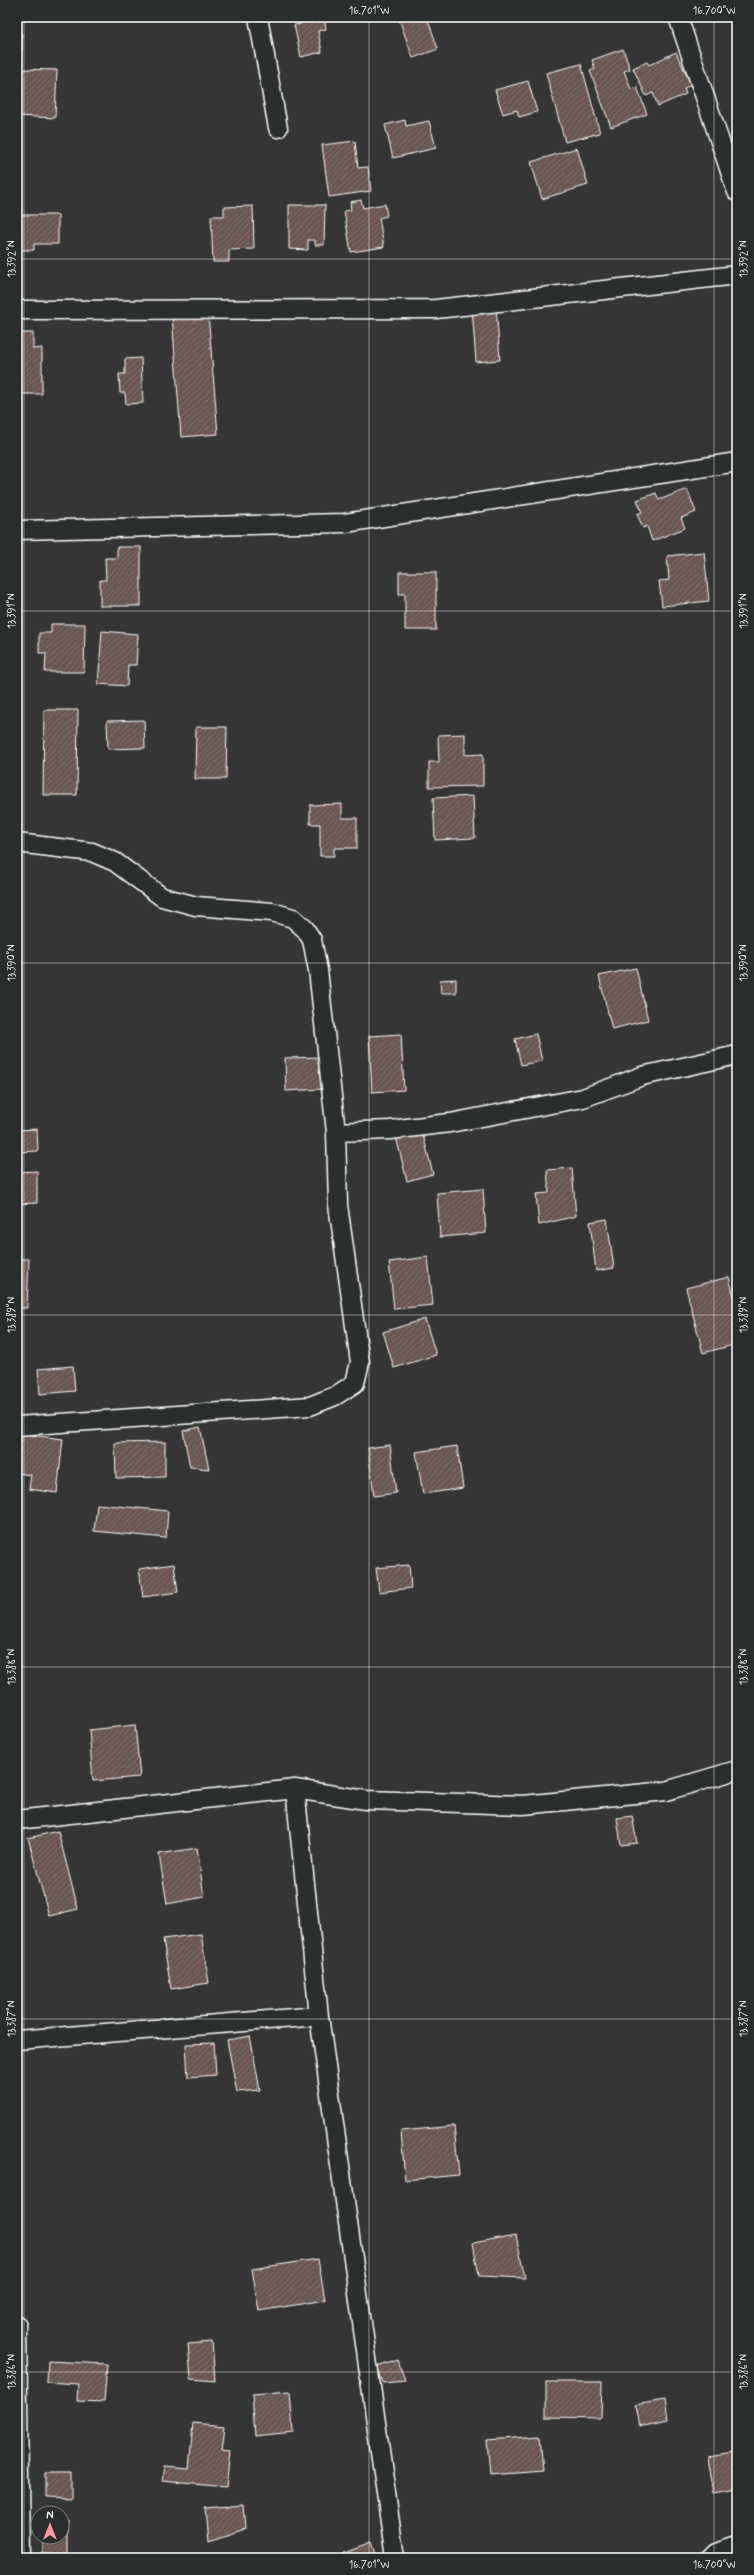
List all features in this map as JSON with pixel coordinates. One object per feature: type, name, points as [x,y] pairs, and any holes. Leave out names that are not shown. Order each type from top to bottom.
[{"type":"street","points":[[258,17],[278,128]]},
{"type":"street","points":[[678,17],[737,192]]},
{"type":"street","points":[[17,310],[436,309],[737,275]]},
{"type":"street","points":[[17,530],[345,523],[737,462]]},
{"type":"street","points":[[17,843],[92,852],[115,862],[162,897],[196,906],[272,912],[293,918],[306,929],[312,940],[318,970],[336,1132],[338,1205],[360,1362],[355,1383],[335,1396],[310,1406],[17,1426]]},
{"type":"street","points":[[336,1132],[390,1130],[450,1123],[568,1101],[611,1089],[642,1076],[737,1055]]},
{"type":"street","points":[[17,1820],[295,1789],[366,1800],[523,1805],[666,1790],[737,1770]]},
{"type":"street","points":[[295,1789],[319,2016],[395,2558]]},
{"type":"street","points":[[17,2040],[319,2016]]},
{"type":"street","points":[[17,2325],[20,2558]]},
{"type":"street","points":[[708,2558],[715,2551],[737,2544]]},
{"type":"building","points":[[299,17],[324,17],[326,29],[318,31],[322,52],[301,57],[294,25],[301,24]]},
{"type":"building","points":[[406,17],[427,17],[438,49],[413,58],[399,19]]},
{"type":"building","points":[[17,34],[22,34],[22,49],[17,49]]},
{"type":"building","points":[[623,49],[630,69],[624,71],[631,89],[637,87],[647,114],[611,127],[590,71],[595,69],[592,60]]},
{"type":"building","points":[[676,52],[691,85],[684,88],[686,94],[658,106],[653,93],[646,96],[633,68],[647,62],[649,65]]},
{"type":"building","points":[[581,64],[600,133],[565,142],[546,73]]},
{"type":"building","points":[[17,69],[57,70],[55,118],[17,116]]},
{"type":"building","points":[[528,81],[537,112],[519,117],[517,110],[503,114],[495,90]]},
{"type":"building","points":[[405,120],[406,126],[429,121],[436,148],[393,158],[385,125]]},
{"type":"building","points":[[355,141],[358,168],[368,167],[371,191],[329,197],[322,145]]},
{"type":"building","points":[[577,148],[588,185],[542,199],[531,162]]},
{"type":"building","points":[[361,200],[363,208],[385,204],[387,216],[379,218],[384,247],[351,252],[344,211],[351,210],[350,202]]},
{"type":"building","points":[[289,205],[325,205],[324,245],[315,245],[315,240],[308,240],[308,250],[289,249]]},
{"type":"building","points":[[253,206],[254,249],[229,250],[229,262],[213,262],[211,216],[224,216],[224,207]]},
{"type":"building","points":[[17,215],[58,215],[58,244],[34,244],[34,250],[17,250]]},
{"type":"building","points":[[496,306],[500,360],[476,362],[472,308]]},
{"type":"building","points":[[208,313],[218,434],[181,437],[172,316]]},
{"type":"building","points":[[17,333],[33,333],[33,349],[42,348],[42,394],[17,394]]},
{"type":"building","points":[[141,358],[143,403],[126,404],[125,393],[120,393],[119,374],[125,374],[125,359]]},
{"type":"building","points":[[687,489],[696,512],[681,518],[685,528],[652,541],[647,526],[643,528],[637,514],[642,512],[637,500],[656,493],[659,500]]},
{"type":"building","points":[[117,547],[141,547],[141,606],[100,606],[100,580],[106,580],[105,558],[117,558]]},
{"type":"building","points":[[704,552],[709,601],[662,606],[659,581],[669,580],[667,556]]},
{"type":"building","points":[[399,572],[436,572],[436,630],[405,630],[405,594],[399,594]]},
{"type":"building","points":[[51,624],[85,624],[84,672],[45,672],[46,653],[39,653],[39,633],[51,633]]},
{"type":"building","points":[[102,631],[138,634],[136,665],[128,665],[127,686],[98,684]]},
{"type":"building","points":[[44,710],[78,710],[77,795],[43,795]]},
{"type":"building","points":[[144,720],[145,748],[108,749],[107,721]]},
{"type":"building","points":[[196,727],[227,727],[226,779],[195,779]]},
{"type":"building","points":[[465,734],[465,755],[483,754],[483,786],[429,787],[429,762],[439,762],[438,735]]},
{"type":"building","points":[[473,796],[475,838],[435,840],[433,798]]},
{"type":"building","points":[[342,804],[342,818],[357,818],[357,848],[334,848],[334,856],[320,856],[320,824],[310,824],[310,805]]},
{"type":"building","points":[[636,968],[648,1020],[612,1029],[599,976]]},
{"type":"building","points":[[456,979],[456,993],[441,993],[440,980]]},
{"type":"building","points":[[401,1034],[404,1090],[372,1092],[369,1036]]},
{"type":"building","points":[[536,1034],[542,1061],[521,1065],[515,1039]]},
{"type":"building","points":[[322,1057],[323,1089],[286,1091],[285,1058]]},
{"type":"building","points":[[421,1127],[433,1174],[407,1181],[395,1133]]},
{"type":"building","points":[[37,1129],[38,1151],[17,1152],[17,1130]]},
{"type":"building","points":[[572,1168],[576,1216],[539,1225],[536,1194],[549,1193],[547,1170]]},
{"type":"building","points":[[37,1171],[37,1203],[17,1204],[17,1172]]},
{"type":"building","points":[[483,1189],[486,1233],[440,1237],[437,1193]]},
{"type":"building","points":[[607,1219],[614,1268],[596,1271],[590,1222]]},
{"type":"building","points":[[428,1257],[433,1305],[394,1309],[389,1262]]},
{"type":"building","points":[[17,1259],[29,1259],[27,1308],[17,1308]]},
{"type":"building","points":[[729,1277],[737,1309],[737,1344],[703,1353],[686,1288]]},
{"type":"building","points":[[425,1319],[436,1355],[394,1368],[383,1332]]},
{"type":"building","points":[[73,1366],[75,1391],[40,1394],[38,1369]]},
{"type":"building","points":[[200,1427],[209,1469],[190,1467],[183,1431]]},
{"type":"building","points":[[22,1434],[63,1439],[57,1493],[29,1489],[31,1475],[17,1473]]},
{"type":"building","points":[[165,1442],[165,1477],[116,1478],[115,1443]]},
{"type":"building","points":[[390,1445],[396,1493],[374,1496],[368,1448]]},
{"type":"building","points":[[457,1446],[463,1488],[423,1494],[416,1452]]},
{"type":"building","points":[[97,1504],[168,1511],[166,1538],[94,1531]]},
{"type":"building","points":[[174,1564],[178,1592],[143,1597],[139,1569]]},
{"type":"building","points":[[409,1565],[411,1588],[379,1592],[376,1568]]},
{"type":"building","points":[[135,1725],[140,1777],[93,1781],[89,1730]]},
{"type":"building","points":[[632,1816],[637,1843],[621,1845],[617,1818]]},
{"type":"building","points":[[58,1831],[78,1909],[49,1916],[28,1838]]},
{"type":"building","points":[[197,1848],[204,1897],[167,1904],[159,1854]]},
{"type":"building","points":[[201,1934],[209,1983],[171,1989],[163,1939]]},
{"type":"building","points":[[250,2036],[260,2090],[237,2092],[227,2040]]},
{"type":"building","points":[[214,2043],[216,2075],[188,2077],[186,2044]]},
{"type":"building","points":[[454,2126],[459,2175],[405,2180],[401,2131]]},
{"type":"building","points":[[516,2235],[525,2278],[479,2276],[473,2243]]},
{"type":"building","points":[[318,2259],[325,2300],[259,2311],[252,2269]]},
{"type":"building","points":[[212,2342],[215,2381],[191,2379],[188,2344]]},
{"type":"building","points":[[398,2360],[405,2381],[383,2383],[377,2367]]},
{"type":"building","points":[[48,2361],[107,2364],[104,2402],[77,2401],[78,2384],[47,2382]]},
{"type":"building","points":[[546,2382],[602,2382],[601,2418],[546,2417]]},
{"type":"building","points":[[290,2391],[293,2432],[255,2436],[252,2394]]},
{"type":"building","points":[[665,2400],[668,2420],[639,2426],[635,2405]]},
{"type":"building","points":[[193,2423],[225,2426],[222,2450],[230,2451],[226,2487],[162,2481],[164,2467],[189,2469]]},
{"type":"building","points":[[540,2436],[543,2471],[490,2475],[487,2440]]},
{"type":"building","points":[[735,2453],[737,2490],[714,2494],[708,2457]]},
{"type":"building","points":[[45,2473],[71,2473],[71,2498],[45,2497]]},
{"type":"building","points":[[243,2505],[245,2529],[208,2541],[205,2508]]},
{"type":"building","points":[[371,2543],[376,2558],[346,2558],[344,2553]]},
{"type":"building","points":[[42,2545],[68,2545],[68,2554],[42,2554]]}]
